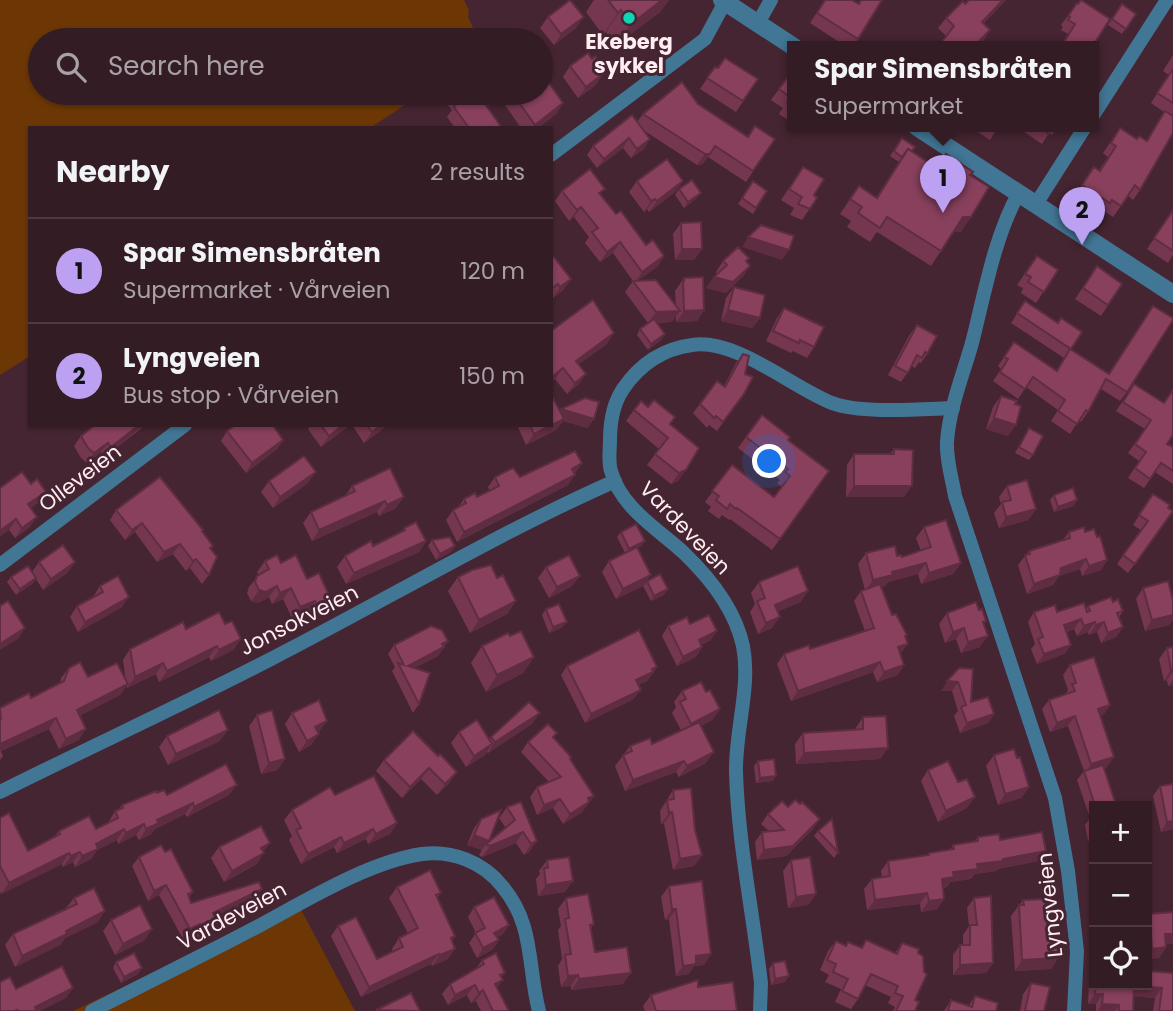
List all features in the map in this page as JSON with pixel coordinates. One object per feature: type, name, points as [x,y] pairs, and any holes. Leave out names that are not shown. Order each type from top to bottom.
[{"type":"street","points":[[758,23],[771,0]]},
{"type":"street","points":[[1099,106],[1167,0]]},
{"type":"street","points":[[553,153],[705,38],[724,1],[787,42]]},
{"type":"street","points":[[925,132],[1173,294]]},
{"type":"street","points":[[1036,204],[1082,132]]},
{"type":"street","name":"Lyngveien","points":[[1019,193],[1006,220],[954,408],[947,440],[947,455],[956,496],[1055,798],[1063,836],[1077,951],[1074,1011]]},
{"type":"street","name":"Vardeveien","points":[[760,1011],[761,982],[737,795],[736,763],[744,682],[740,635],[728,607],[706,575],[627,502],[615,481],[610,462],[612,413],[622,392],[646,363],[663,352],[693,345],[723,348],[776,372],[834,404],[910,410],[954,408]]},
{"type":"street","name":"Olleveien","points":[[0,565],[182,427]]},
{"type":"street","name":"Jonsokveien","points":[[0,792],[271,659],[615,481]]},
{"type":"street","name":"Vardeveien","points":[[92,1011],[360,875],[406,858],[442,853],[468,860],[493,876],[521,914],[529,942],[539,1011]]},
{"type":"shaded area","points":[[0,0],[464,0],[473,28],[28,28],[28,105],[405,105],[373,126],[28,126],[28,357],[0,375]]},
{"type":"shaded area","points":[[298,904],[355,1011],[73,1011]]},
{"type":"building","points":[[570,0],[584,17],[561,34],[548,17]]},
{"type":"building","points":[[608,0],[662,0],[631,24],[621,10],[618,13]]},
{"type":"building","points":[[825,0],[852,0],[859,4],[861,0],[882,0],[858,39],[817,13]]},
{"type":"building","points":[[969,0],[1003,0],[982,22],[990,30],[979,41],[943,41],[954,26],[946,18],[963,1],[965,4]]},
{"type":"building","points":[[1081,0],[1110,19],[1096,41],[1065,41],[1075,24],[1068,20],[1068,16]]},
{"type":"building","points":[[1122,4],[1136,14],[1126,29],[1112,19]]},
{"type":"building","points":[[588,53],[592,59],[595,56],[603,67],[599,69],[603,74],[586,87],[570,66]]},
{"type":"building","points":[[725,58],[758,79],[743,101],[707,78]]},
{"type":"building","points":[[1173,69],[1173,103],[1157,93]]},
{"type":"building","points":[[787,78],[787,95],[779,89]]},
{"type":"building","points":[[682,82],[698,104],[748,137],[755,126],[775,139],[753,171],[715,146],[710,154],[705,154],[643,114]]},
{"type":"building","points":[[553,89],[563,103],[535,125],[521,105],[553,105]]},
{"type":"building","points":[[486,105],[501,126],[468,126],[454,107]]},
{"type":"building","points":[[1165,111],[1173,116],[1173,133],[1140,190],[1135,185],[1121,206],[1112,200],[1110,203],[1082,185],[1094,167],[1100,171],[1116,146],[1111,143],[1120,128],[1137,139],[1139,136],[1147,141]]},
{"type":"building","points":[[632,115],[650,139],[637,149],[629,138],[604,159],[593,146]]},
{"type":"building","points":[[902,138],[915,147],[912,151],[908,149],[902,157],[894,151]]},
{"type":"building","points":[[908,149],[937,168],[946,154],[973,172],[970,175],[989,187],[971,217],[963,217],[941,251],[887,217],[880,228],[858,213],[862,207],[850,199],[859,186],[877,198]]},
{"type":"building","points":[[667,159],[683,181],[657,201],[651,201],[637,181]]},
{"type":"building","points":[[803,167],[824,179],[814,195],[817,198],[810,209],[798,204],[802,197],[789,189]]},
{"type":"building","points":[[590,169],[605,189],[599,193],[616,214],[621,211],[646,245],[653,240],[664,256],[642,272],[620,242],[607,252],[592,232],[598,228],[581,207],[577,210],[562,191]]},
{"type":"building","points":[[692,180],[701,193],[688,202],[679,189]]},
{"type":"building","points":[[753,181],[767,191],[756,208],[742,198]]},
{"type":"building","points":[[1173,210],[1173,251],[1154,238]]},
{"type":"building","points":[[701,222],[702,249],[682,249],[681,223]]},
{"type":"building","points":[[761,225],[794,236],[789,250],[748,237]]},
{"type":"building","points":[[738,247],[749,258],[746,261],[750,266],[733,282],[714,277],[727,265],[723,261]]},
{"type":"building","points":[[1037,256],[1058,270],[1044,292],[1028,282],[1031,277],[1025,274]]},
{"type":"building","points":[[553,258],[571,279],[560,287],[558,284],[553,288]]},
{"type":"building","points":[[1097,266],[1122,284],[1108,305],[1083,288]]},
{"type":"building","points":[[703,277],[704,310],[684,311],[684,278]]},
{"type":"building","points":[[656,280],[680,311],[656,312],[633,281]]},
{"type":"building","points":[[734,287],[765,295],[760,318],[728,310]]},
{"type":"building","points":[[593,300],[614,333],[576,361],[586,374],[575,383],[563,368],[553,376],[553,330]]},
{"type":"building","points":[[1025,301],[1058,323],[1061,318],[1082,332],[1071,349],[1017,313]]},
{"type":"building","points":[[1153,306],[1173,320],[1127,392],[1106,379],[1088,412],[1086,410],[1077,424],[1058,411],[1065,400],[1033,377],[1025,389],[1000,372],[1008,359],[1004,357],[1014,342],[1057,371],[1070,349],[1109,374]]},
{"type":"building","points":[[784,308],[824,327],[814,347],[773,331]]},
{"type":"building","points":[[654,319],[665,334],[651,344],[640,329]]},
{"type":"building","points":[[917,325],[937,336],[927,354],[925,352],[922,358],[917,355],[908,373],[895,366]]},
{"type":"building","points":[[743,354],[749,356],[745,374],[753,377],[723,422],[716,416],[714,418],[700,404],[717,381],[725,387]]},
{"type":"building","points":[[1134,384],[1164,403],[1173,390],[1173,435],[1167,444],[1173,447],[1173,471],[1161,463],[1150,479],[1135,468],[1146,452],[1135,444],[1151,420],[1123,402]]},
{"type":"building","points":[[1001,396],[1017,401],[1015,404],[1021,406],[1016,425],[994,418]]},
{"type":"building","points":[[553,398],[564,419],[553,424]]},
{"type":"building","points":[[585,398],[599,402],[594,419],[561,409]]},
{"type":"building","points":[[654,400],[675,417],[670,424],[699,448],[686,470],[679,473],[655,454],[668,438],[634,410],[641,401],[648,407]]},
{"type":"building","points":[[762,415],[790,437],[788,440],[829,471],[780,539],[730,504],[727,509],[716,500],[719,496],[712,491],[732,465],[774,497],[790,476],[785,472],[788,469],[746,437]]},
{"type":"building","points":[[92,427],[136,427],[111,447],[108,443],[94,453],[81,436]]},
{"type":"building","points":[[232,427],[274,427],[283,440],[252,463],[227,431]]},
{"type":"building","points":[[322,427],[340,427],[329,436]]},
{"type":"building","points":[[531,427],[548,427],[534,434]]},
{"type":"building","points":[[1029,428],[1043,436],[1033,455],[1019,447]]},
{"type":"building","points":[[894,449],[913,450],[912,486],[854,486],[854,454],[894,454]]},
{"type":"building","points":[[575,451],[582,463],[572,469],[575,475],[464,532],[453,510],[466,503],[464,499],[475,493],[477,497],[499,486],[495,477],[513,468],[520,477]]},
{"type":"building","points":[[304,456],[316,472],[280,497],[269,481]]},
{"type":"building","points":[[390,468],[404,497],[387,505],[385,501],[319,530],[311,512],[355,491],[352,486]]},
{"type":"building","points":[[22,472],[31,484],[37,479],[46,492],[28,504],[37,517],[22,528],[16,519],[0,531],[0,488]]},
{"type":"building","points":[[160,477],[213,546],[210,548],[217,557],[209,575],[196,559],[193,561],[180,544],[164,552],[142,523],[132,530],[116,510]]},
{"type":"building","points":[[1027,480],[1036,509],[1006,517],[1002,502],[1011,500],[1007,486]]},
{"type":"building","points":[[1073,488],[1077,500],[1058,507],[1054,495]]},
{"type":"building","points":[[1153,494],[1170,505],[1168,508],[1173,511],[1135,564],[1123,555],[1148,521],[1139,515]]},
{"type":"building","points":[[946,520],[961,563],[929,573],[926,563],[873,580],[866,553],[895,546],[897,556],[902,557],[931,547],[924,527]]},
{"type":"building","points":[[416,522],[426,541],[354,573],[345,556],[371,541],[373,546]]},
{"type":"building","points":[[636,524],[645,541],[629,549],[621,532]]},
{"type":"building","points":[[1084,527],[1085,532],[1094,529],[1097,537],[1100,536],[1107,560],[1089,566],[1086,559],[1061,568],[1060,575],[1034,584],[1025,555],[1030,554],[1029,551],[1070,538],[1069,532]]},
{"type":"building","points":[[450,537],[455,546],[440,554],[432,540]]},
{"type":"building","points":[[63,545],[75,562],[51,579],[39,562]]},
{"type":"building","points":[[637,547],[651,575],[623,589],[609,561]]},
{"type":"building","points":[[277,555],[281,563],[296,555],[307,579],[319,573],[332,602],[319,608],[315,601],[300,607],[291,588],[280,593],[277,586],[266,592],[259,590],[255,582],[257,576],[269,569],[265,561]]},
{"type":"building","points":[[569,555],[580,576],[557,587],[546,567]]},
{"type":"building","points":[[491,565],[497,578],[503,575],[516,601],[479,620],[458,577]]},
{"type":"building","points":[[28,566],[36,578],[20,589],[11,577]]},
{"type":"building","points":[[798,566],[808,591],[775,605],[780,617],[766,623],[757,601],[765,598],[759,582]]},
{"type":"building","points":[[660,574],[668,589],[654,596],[647,581]]},
{"type":"building","points":[[118,576],[129,597],[85,622],[77,606],[103,592],[100,586]]},
{"type":"building","points":[[1168,581],[1173,600],[1173,615],[1152,620],[1143,588]]},
{"type":"building","points":[[880,584],[892,615],[896,614],[907,635],[908,644],[898,647],[904,665],[884,672],[880,662],[798,691],[784,654],[809,645],[810,649],[874,628],[861,591]]},
{"type":"building","points":[[1111,597],[1113,602],[1118,599],[1123,611],[1117,613],[1123,627],[1108,633],[1104,622],[1084,626],[1081,619],[1064,625],[1071,645],[1044,654],[1038,639],[1043,637],[1034,612],[1055,605],[1057,612],[1084,603],[1087,612],[1090,611],[1088,606]]},
{"type":"building","points":[[8,601],[25,628],[0,644],[0,606]]},
{"type":"building","points":[[976,602],[979,610],[982,609],[988,636],[968,642],[964,628],[953,632],[947,613]]},
{"type":"building","points":[[559,604],[567,622],[553,627],[546,609]]},
{"type":"building","points":[[219,612],[225,624],[232,621],[241,639],[219,650],[217,646],[167,671],[163,663],[135,677],[130,649],[183,622],[186,629]]},
{"type":"building","points":[[709,615],[717,631],[699,640],[702,647],[683,657],[668,626],[687,617],[690,624]]},
{"type":"building","points":[[431,626],[442,630],[448,641],[442,644],[444,647],[408,666],[430,673],[419,704],[398,663],[404,665],[394,645]]},
{"type":"building","points":[[639,630],[657,667],[652,669],[653,672],[636,680],[641,690],[591,714],[567,666]]},
{"type":"building","points":[[521,631],[534,657],[497,675],[482,646],[508,633],[510,636]]},
{"type":"building","points":[[1173,647],[1173,670],[1171,670],[1167,648]]},
{"type":"building","points":[[1094,657],[1110,705],[1098,709],[1114,757],[1091,764],[1075,716],[1057,723],[1049,700],[1075,691],[1072,684],[1076,683],[1070,665]]},
{"type":"building","points":[[80,662],[88,677],[117,663],[128,684],[77,710],[86,729],[66,739],[56,718],[0,744],[0,708],[29,693],[31,698],[64,681],[69,668]]},
{"type":"building","points":[[959,668],[973,669],[971,702],[988,697],[994,714],[967,723],[961,707],[966,705],[958,682],[947,681]]},
{"type":"building","points":[[701,682],[706,692],[710,690],[720,709],[691,724],[680,702],[686,699],[682,691]]},
{"type":"building","points":[[319,700],[327,721],[315,727],[319,734],[307,741],[292,713]]},
{"type":"building","points":[[529,702],[540,713],[495,742],[491,737]]},
{"type":"building","points":[[219,710],[228,730],[176,754],[167,736]]},
{"type":"building","points":[[272,710],[285,759],[269,763],[257,715]]},
{"type":"building","points":[[886,716],[888,748],[804,753],[803,733],[863,729],[863,717]]},
{"type":"building","points":[[477,720],[492,744],[474,756],[459,732]]},
{"type":"building","points":[[699,722],[714,752],[687,766],[684,761],[633,780],[623,755],[632,751],[630,746],[650,738],[652,744]]},
{"type":"building","points":[[548,724],[557,733],[553,737],[571,757],[594,796],[570,814],[560,799],[544,805],[537,787],[561,777],[528,742]]},
{"type":"building","points":[[413,731],[457,772],[445,784],[429,768],[410,787],[384,760]]},
{"type":"building","points":[[1014,749],[1017,758],[1020,757],[1029,787],[1005,794],[994,755]]},
{"type":"building","points":[[774,759],[776,776],[760,778],[758,761]]},
{"type":"building","points":[[948,761],[958,782],[967,779],[975,797],[946,811],[928,770]]},
{"type":"building","points":[[226,764],[237,785],[194,807],[193,803],[157,820],[159,823],[146,829],[144,824],[126,833],[124,829],[96,844],[98,849],[82,856],[80,852],[71,856],[69,853],[9,883],[0,866],[0,818],[9,813],[28,851],[89,816],[96,829],[118,818],[115,811],[123,808],[122,805],[156,791],[157,793],[164,790],[167,795]]},
{"type":"building","points":[[1103,765],[1114,801],[1093,801],[1084,771]]},
{"type":"building","points":[[374,776],[397,823],[376,834],[373,829],[344,843],[341,837],[308,854],[296,830],[301,828],[292,810],[330,787],[335,795]]},
{"type":"building","points":[[1173,784],[1173,821],[1167,822],[1160,786]]},
{"type":"building","points":[[691,788],[695,830],[702,855],[680,859],[672,812],[669,813],[667,800],[674,799],[673,790]]},
{"type":"building","points":[[795,800],[800,804],[802,802],[820,819],[793,846],[764,850],[762,832],[784,830],[768,814],[782,801],[788,807]]},
{"type":"building","points":[[521,802],[537,841],[531,844],[523,832],[490,846],[486,844],[515,820],[507,807]]},
{"type":"building","points":[[501,810],[489,841],[474,835],[481,819]]},
{"type":"building","points":[[832,819],[838,852],[818,831]]},
{"type":"building","points":[[261,826],[270,843],[261,848],[264,853],[232,871],[219,847]]},
{"type":"building","points":[[1042,832],[1046,851],[977,864],[978,869],[953,872],[954,877],[942,879],[944,899],[929,901],[927,893],[875,900],[872,879],[890,876],[888,861],[954,849],[953,845],[978,841],[978,837],[999,834],[1000,840]]},
{"type":"building","points":[[161,845],[165,852],[171,849],[193,892],[188,894],[191,903],[259,882],[262,889],[213,913],[218,923],[204,931],[200,924],[190,929],[166,885],[154,891],[139,857]]},
{"type":"building","points":[[569,857],[573,881],[546,885],[544,868],[548,868],[547,860]]},
{"type":"building","points":[[810,857],[816,894],[796,897],[791,860]]},
{"type":"building","points":[[430,870],[441,893],[436,895],[455,936],[451,938],[455,949],[369,987],[338,926],[356,917],[377,959],[403,947],[399,938],[418,928],[397,887]]},
{"type":"building","points":[[702,881],[711,954],[696,956],[696,964],[683,966],[676,909],[672,909],[669,886]]},
{"type":"building","points":[[94,888],[105,911],[66,931],[67,934],[22,956],[13,934],[77,904],[74,898]]},
{"type":"building","points":[[588,894],[594,924],[590,925],[595,952],[627,947],[631,973],[579,979],[578,975],[568,976],[565,955],[571,954],[565,919],[569,918],[566,898]]},
{"type":"building","points":[[991,896],[993,963],[960,965],[960,945],[970,945],[970,925],[977,925],[974,898]]},
{"type":"building","points":[[494,897],[509,925],[494,933],[499,940],[483,948],[475,933],[485,928],[474,907]]},
{"type":"building","points":[[1045,899],[1048,937],[1057,936],[1058,958],[1022,960],[1019,905],[1024,905],[1023,900]]},
{"type":"building","points":[[140,905],[152,929],[123,944],[111,920]]},
{"type":"building","points":[[1173,912],[1173,934],[1165,934],[1166,947],[1152,949],[1152,914]]},
{"type":"building","points":[[866,940],[897,954],[902,943],[919,949],[918,953],[923,956],[924,972],[927,974],[915,1000],[919,1002],[915,1011],[896,1011],[903,996],[895,993],[898,986],[871,974],[858,999],[842,991],[848,979],[833,972],[836,964],[827,960],[836,941],[846,946],[848,942],[862,948]]},
{"type":"building","points":[[134,953],[142,968],[124,977],[116,962]]},
{"type":"building","points":[[496,953],[505,973],[500,975],[503,980],[495,984],[509,1011],[493,1011],[483,990],[479,993],[475,985],[455,995],[450,984],[484,964],[482,960]]},
{"type":"building","points":[[785,961],[789,976],[775,979],[773,963]]},
{"type":"building","points":[[62,966],[73,988],[35,1007],[36,1011],[0,1011],[0,982],[10,977],[16,989]]},
{"type":"building","points":[[1152,971],[1173,973],[1173,1011],[1159,1011],[1162,988],[1152,987]]},
{"type":"building","points":[[698,980],[698,987],[733,982],[737,1011],[656,1011],[651,995]]},
{"type":"building","points":[[1031,983],[1050,987],[1044,1011],[1025,1011]]},
{"type":"building","points":[[1095,990],[1134,990],[1133,1011],[1119,1011],[1119,1005],[1102,1004],[1103,994],[1095,994]]},
{"type":"building","points":[[411,993],[420,1011],[376,1010]]},
{"type":"building","points":[[975,996],[998,1003],[996,1011],[948,1011],[951,1000],[972,1007]]},
{"type":"place","name":"Ekeberg sykkel","points":[[629,18]]},
{"type":"place","name":"Spar Simensbråten","points":[[943,213]]},
{"type":"place","name":"Lyngveien","points":[[1082,245]]}]
